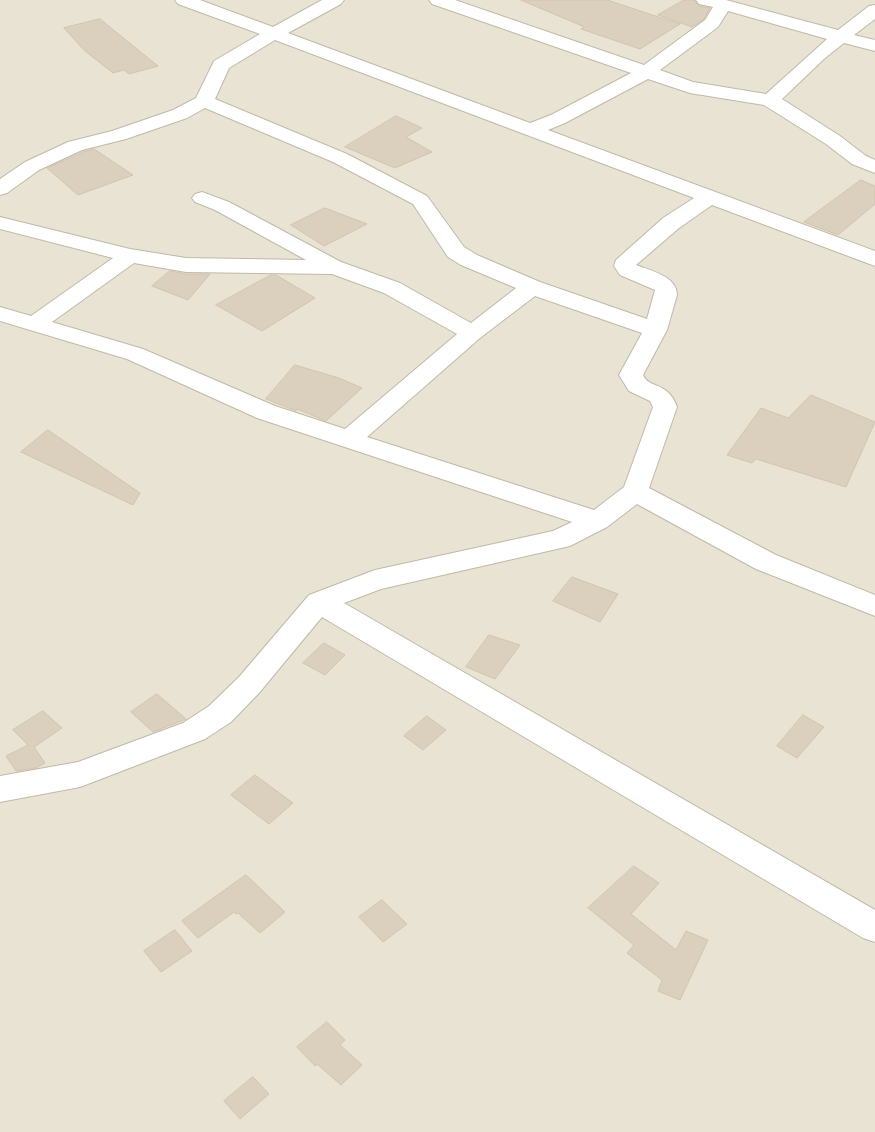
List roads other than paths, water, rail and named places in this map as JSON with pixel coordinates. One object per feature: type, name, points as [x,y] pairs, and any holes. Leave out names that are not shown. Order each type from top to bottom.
[{"type":"street","points":[[184,0],[875,259]]},
{"type":"street","points":[[0,189],[32,166],[75,146],[118,135],[180,114],[204,101],[221,65],[335,0]]},
{"type":"street","points":[[438,0],[690,87],[770,100],[833,140],[859,160],[875,167]]},
{"type":"street","points":[[529,130],[558,119],[645,73],[712,23],[714,2],[875,46]]},
{"type":"street","points":[[770,100],[819,54],[875,10]]},
{"type":"street","points":[[204,101],[340,158],[378,180],[420,200],[456,252],[469,260],[532,287],[655,330]]},
{"type":"street","points":[[202,198],[222,206],[335,267],[392,288],[472,333]]},
{"type":"street","points":[[0,789],[80,774],[194,731],[220,714],[249,685],[319,602],[375,580],[560,539],[598,521],[634,492],[665,408],[664,399],[659,394],[637,386],[632,382],[632,375],[655,330],[666,295],[666,289],[662,284],[628,270],[625,266],[626,260],[671,223],[690,212],[708,198]]},
{"type":"street","points":[[0,223],[130,256],[186,265],[335,267]]},
{"type":"street","points":[[36,323],[130,256]]},
{"type":"street","points":[[349,439],[472,333],[532,287]]},
{"type":"street","points":[[0,314],[36,323],[135,354],[266,412],[598,521]]},
{"type":"street","points":[[634,492],[766,562],[875,606]]},
{"type":"street","points":[[319,602],[875,927]]}]
